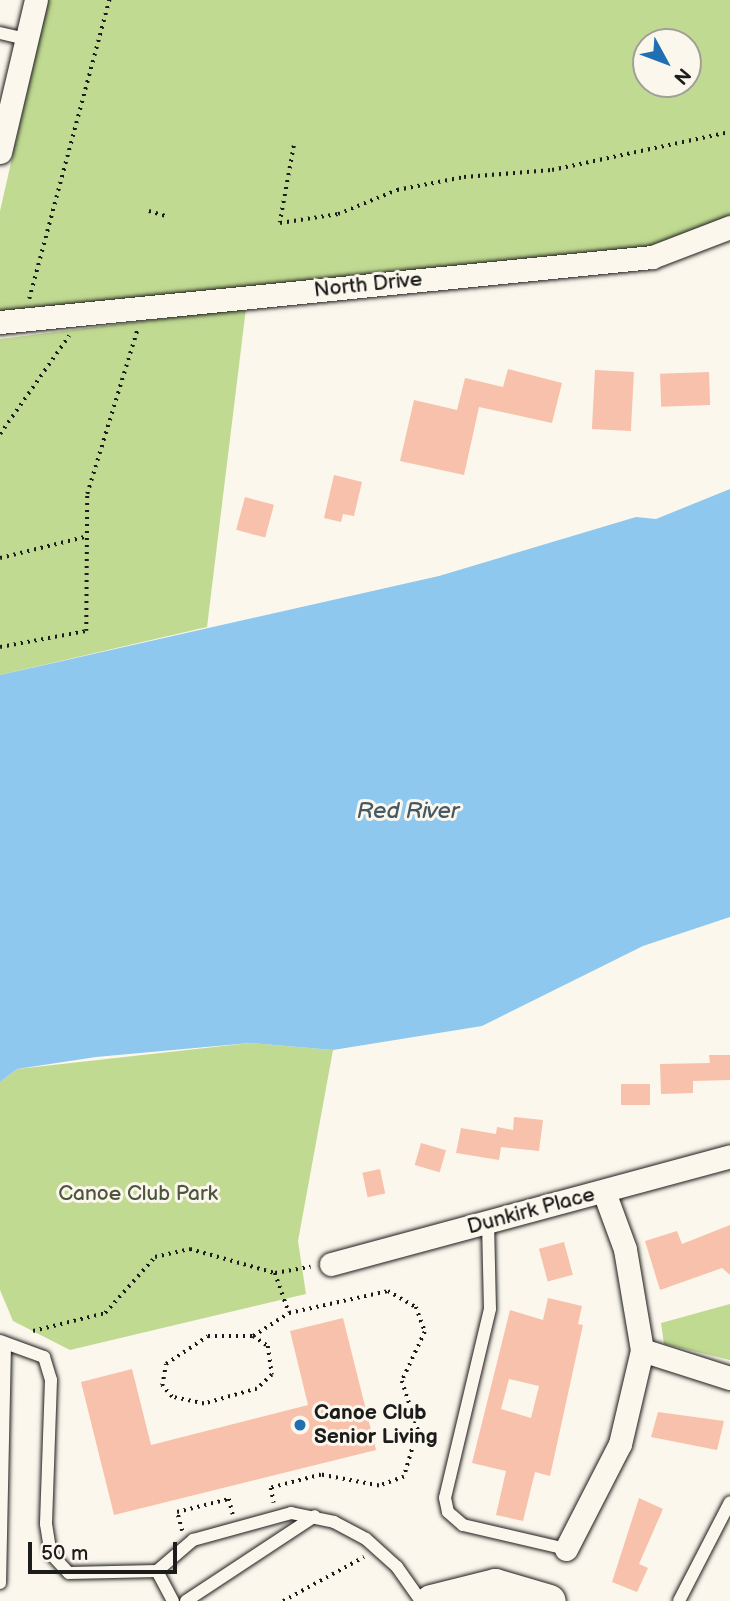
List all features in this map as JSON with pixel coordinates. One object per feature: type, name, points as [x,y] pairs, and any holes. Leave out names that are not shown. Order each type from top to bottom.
[{"type":"main road","points":[[431,1601],[495,1585],[549,1601]]},
{"type":"street","points":[[0,152],[36,0]]},
{"type":"street","name":"North Drive","points":[[11,321],[652,257],[730,227]]},
{"type":"street","name":"Dunkirk Place","points":[[331,1264],[730,1156]]},
{"type":"street","points":[[566,1549],[620,1444],[642,1350],[625,1249],[604,1192]]},
{"type":"street","points":[[642,1350],[730,1378]]},
{"type":"lane","points":[[0,33],[26,39]]},
{"type":"lane","points":[[488,1222],[490,1309],[445,1497],[448,1512],[463,1525],[566,1549]]},
{"type":"lane","points":[[0,1583],[3,1343],[44,1357],[51,1380],[46,1524],[51,1554],[69,1573],[157,1570],[193,1539],[291,1513],[315,1516],[383,1552],[421,1601]]},
{"type":"lane","points":[[679,1601],[730,1502]]},
{"type":"lane","points":[[186,1601],[315,1516]]},
{"type":"lane","points":[[157,1570],[173,1601]]},
{"type":"path","points":[[11,321],[109,0]]},
{"type":"path","points":[[294,146],[280,223],[338,214],[397,190],[464,177],[552,170],[730,132]]},
{"type":"path","points":[[149,211],[165,216]]},
{"type":"path","points":[[0,647],[86,631],[84,537],[87,494],[144,308]]},
{"type":"path","points":[[0,434],[84,313]]},
{"type":"path","points":[[0,558],[84,537]]},
{"type":"path","points":[[33,1331],[105,1313],[155,1257],[212,1251],[275,1273],[331,1264]]},
{"type":"path","points":[[275,1273],[289,1313]]},
{"type":"path","points":[[253,1336],[274,1360],[272,1375],[257,1389],[186,1404],[163,1385],[161,1374],[177,1351],[208,1336],[253,1336],[289,1313],[388,1291],[416,1307],[425,1332],[401,1394],[418,1430],[417,1446],[404,1478],[392,1485],[321,1475],[271,1488],[274,1505],[264,1508]]},
{"type":"path","points":[[193,1539],[182,1532],[177,1512],[229,1499],[234,1516],[244,1514]]},
{"type":"path","points":[[283,1601],[331,1571],[383,1552]]},
{"type":"green space","points":[[48,0],[730,0],[730,227],[652,257],[0,312],[0,211]]},
{"type":"green space","points":[[246,308],[207,627],[0,675],[0,339]]},
{"type":"green space","name":"Canoe Club Park","points":[[250,1043],[333,1050],[298,1241],[306,1294],[70,1350],[13,1321],[0,1290],[0,1082],[17,1069]]},
{"type":"green space","points":[[730,1304],[730,1360],[664,1344],[661,1323]]},
{"type":"water","name":"Red River","points":[[730,489],[730,917],[643,946],[482,1026],[333,1050],[250,1043],[96,1057],[17,1069],[0,1082],[0,675],[439,576],[636,517],[656,519]]},
{"type":"building","points":[[508,369],[562,383],[552,423],[479,407],[464,475],[400,461],[414,400],[457,410],[465,378],[503,387]]},
{"type":"building","points":[[595,370],[634,372],[631,431],[592,429]]},
{"type":"building","points":[[709,372],[710,405],[661,407],[660,374]]},
{"type":"building","points":[[334,475],[362,482],[354,516],[343,514],[341,522],[324,518]]},
{"type":"building","points":[[245,497],[274,505],[265,538],[236,530]]},
{"type":"building","points":[[709,1055],[730,1055],[730,1080],[693,1081],[693,1093],[661,1094],[660,1064],[710,1063]]},
{"type":"building","points":[[621,1084],[650,1084],[650,1105],[621,1105]]},
{"type":"building","points":[[514,1117],[543,1120],[539,1151],[501,1147],[499,1160],[456,1153],[461,1128],[496,1134],[497,1127],[513,1130]]},
{"type":"building","points":[[421,1143],[446,1150],[440,1172],[415,1165]]},
{"type":"building","points":[[380,1169],[385,1193],[368,1197],[362,1173]]},
{"type":"building","points":[[730,1225],[730,1275],[722,1268],[660,1290],[645,1241],[677,1231],[682,1244]]},
{"type":"building","points":[[564,1242],[573,1275],[548,1282],[539,1249]]},
{"type":"building","points":[[548,1298],[582,1306],[578,1324],[583,1325],[550,1476],[535,1472],[523,1521],[496,1515],[506,1471],[472,1463],[510,1310],[543,1320]],"holes":[[[509,1379],[539,1386],[531,1418],[501,1409]]]},
{"type":"building","name":"Canoe Club Senior Living","points":[[343,1318],[376,1450],[114,1515],[81,1382],[132,1369],[151,1445],[308,1405],[290,1331]]},
{"type":"building","points":[[658,1412],[724,1421],[717,1450],[651,1437]]},
{"type":"building","points":[[639,1498],[663,1509],[639,1564],[648,1568],[637,1592],[612,1582]]},
{"type":"place","name":"Canoe Club Senior Living","points":[[300,1425]]}]
